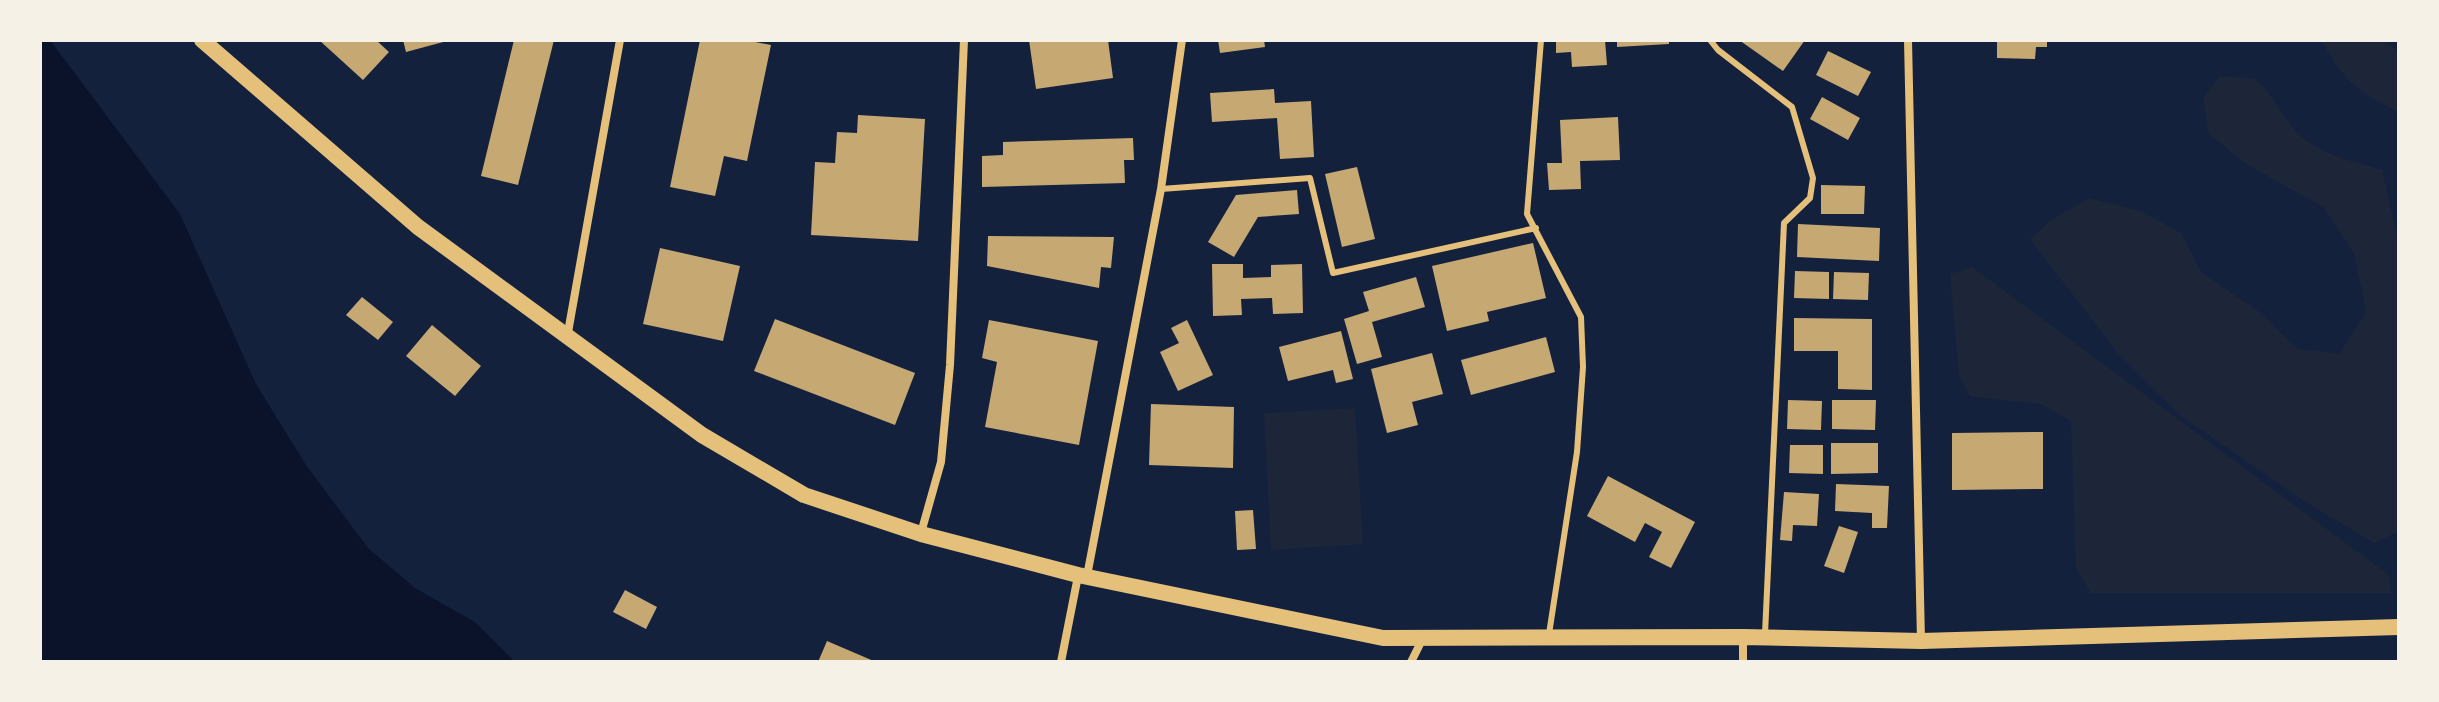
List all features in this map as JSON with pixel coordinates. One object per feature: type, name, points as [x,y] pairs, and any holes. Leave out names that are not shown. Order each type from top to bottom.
[{"type":"main road","points":[[202,40],[418,227],[702,435],[804,495],[921,534],[1083,575],[1383,638],[1743,637],[1921,641],[2399,627]]},
{"type":"street","points":[[567,338],[620,40]]},
{"type":"street","points":[[921,534],[941,462],[950,365],[964,40]]},
{"type":"street","points":[[1061,662],[1083,575],[1161,189],[1182,40]]},
{"type":"street","points":[[1908,40],[1921,641]]},
{"type":"street","points":[[1743,637],[1743,662]]},
{"type":"street","points":[[1411,662],[1423,638]]},
{"type":"lane","points":[[1541,40],[1527,214],[1581,317],[1583,367],[1577,452],[1548,638]]},
{"type":"lane","points":[[1710,40],[1718,50],[1792,107],[1813,178],[1810,198],[1784,223],[1764,638]]},
{"type":"lane","points":[[1161,189],[1310,178],[1333,273],[1536,228]]},
{"type":"shaded area","points":[[40,40],[50,40],[180,214],[256,384],[306,465],[368,548],[415,588],[475,622],[515,662],[40,662]]},
{"type":"shaded area","points":[[2321,40],[2381,40],[2399,51],[2399,112],[2353,84]]},
{"type":"shaded area","points":[[2220,76],[2256,79],[2291,125],[2310,143],[2332,155],[2382,170],[2399,243],[2399,531],[2374,543],[2301,499],[2181,416],[2118,353],[2030,239],[2050,221],[2089,198],[2142,211],[2182,234],[2201,272],[2258,311],[2298,349],[2339,354],[2366,312],[2354,253],[2323,207],[2248,165],[2209,134],[2203,98]]},
{"type":"shaded area","points":[[1972,267],[2389,575],[2391,593],[2091,593],[2076,568],[2071,421],[2041,404],[1970,396],[1959,376],[1950,274]]},
{"type":"shaded area","points":[[1355,408],[1363,544],[1271,550],[1264,413]]},
{"type":"building","points":[[319,40],[376,40],[389,52],[363,80]]},
{"type":"building","points":[[403,40],[447,40],[447,41],[406,52]]},
{"type":"building","points":[[514,40],[554,40],[518,185],[481,176]]},
{"type":"building","points":[[700,40],[745,40],[771,45],[747,161],[724,156],[715,196],[670,187]]},
{"type":"building","points":[[1029,40],[1108,40],[1113,78],[1036,89]]},
{"type":"building","points":[[1218,40],[1264,40],[1265,47],[1220,53]]},
{"type":"building","points":[[1556,40],[1605,40],[1607,65],[1572,67],[1571,52],[1556,53]]},
{"type":"building","points":[[1617,40],[1669,40],[1669,44],[1617,47]]},
{"type":"building","points":[[1739,40],[1805,40],[1783,71]]},
{"type":"building","points":[[1997,40],[2047,40],[2047,47],[2036,47],[2035,59],[1997,58]]},
{"type":"building","points":[[1828,51],[1871,72],[1858,96],[1816,75]]},
{"type":"building","points":[[1274,89],[1275,103],[1311,101],[1314,157],[1280,159],[1277,118],[1212,122],[1210,93]]},
{"type":"building","points":[[1822,97],[1860,118],[1848,140],[1810,119]]},
{"type":"building","points":[[858,115],[925,119],[918,241],[811,235],[815,162],[835,163],[837,132],[857,133]]},
{"type":"building","points":[[1618,117],[1620,160],[1580,161],[1581,189],[1549,190],[1547,163],[1562,163],[1560,120]]},
{"type":"building","points":[[1133,138],[1134,160],[1124,160],[1125,183],[982,187],[982,156],[1003,155],[1003,142]]},
{"type":"building","points":[[1357,167],[1375,239],[1342,247],[1325,174]]},
{"type":"building","points":[[1821,185],[1865,186],[1864,214],[1821,214]]},
{"type":"building","points":[[1297,190],[1299,214],[1258,217],[1234,257],[1208,242],[1236,195]]},
{"type":"building","points":[[1798,224],[1880,228],[1879,261],[1797,257]]},
{"type":"building","points":[[988,236],[1114,237],[1111,268],[1101,267],[1099,288],[987,266]]},
{"type":"building","points":[[1533,243],[1546,298],[1487,312],[1489,321],[1447,331],[1432,266]]},
{"type":"building","points":[[660,248],[740,266],[723,341],[643,324]]},
{"type":"building","points":[[1212,264],[1243,264],[1243,278],[1271,277],[1271,265],[1302,264],[1303,313],[1273,314],[1272,298],[1241,299],[1242,315],[1213,316]]},
{"type":"building","points":[[1795,271],[1829,272],[1829,299],[1794,298]]},
{"type":"building","points":[[1834,272],[1869,273],[1868,300],[1833,299]]},
{"type":"building","points":[[1416,277],[1425,307],[1372,322],[1382,357],[1357,364],[1344,319],[1369,311],[1363,292]]},
{"type":"building","points":[[362,297],[393,322],[378,340],[346,315]]},
{"type":"building","points":[[1794,318],[1872,319],[1872,390],[1838,389],[1838,351],[1794,351]]},
{"type":"building","points":[[775,319],[915,373],[895,425],[754,371]]},
{"type":"building","points":[[989,320],[1098,341],[1079,445],[985,427],[997,362],[982,358]]},
{"type":"building","points":[[1187,320],[1213,375],[1178,391],[1160,352],[1179,343],[1171,328]]},
{"type":"building","points":[[432,325],[481,366],[455,396],[406,356]]},
{"type":"building","points":[[1341,331],[1353,379],[1336,383],[1333,370],[1288,381],[1279,347]]},
{"type":"building","points":[[1546,337],[1555,372],[1471,395],[1461,360]]},
{"type":"building","points":[[1432,353],[1443,394],[1412,402],[1418,425],[1387,433],[1371,369]]},
{"type":"building","points":[[1788,400],[1822,401],[1821,430],[1787,429]]},
{"type":"building","points":[[1832,400],[1876,400],[1875,430],[1832,429]]},
{"type":"building","points":[[1151,404],[1234,407],[1233,468],[1149,465]]},
{"type":"building","points":[[2043,432],[2043,489],[1952,490],[1952,433]]},
{"type":"building","points":[[1831,443],[1878,443],[1878,473],[1831,474]]},
{"type":"building","points":[[1790,445],[1823,445],[1823,474],[1789,473]]},
{"type":"building","points":[[1608,476],[1695,522],[1671,568],[1649,557],[1662,532],[1645,523],[1635,542],[1587,516]]},
{"type":"building","points":[[1836,484],[1889,486],[1887,528],[1872,528],[1872,513],[1835,511]]},
{"type":"building","points":[[1784,492],[1819,494],[1817,526],[1793,525],[1792,541],[1780,540]]},
{"type":"building","points":[[1253,510],[1256,549],[1237,550],[1235,511]]},
{"type":"building","points":[[1839,526],[1858,532],[1844,573],[1824,566]]},
{"type":"building","points":[[625,590],[657,607],[646,629],[613,612]]},
{"type":"building","points":[[827,641],[876,662],[818,662]]}]
